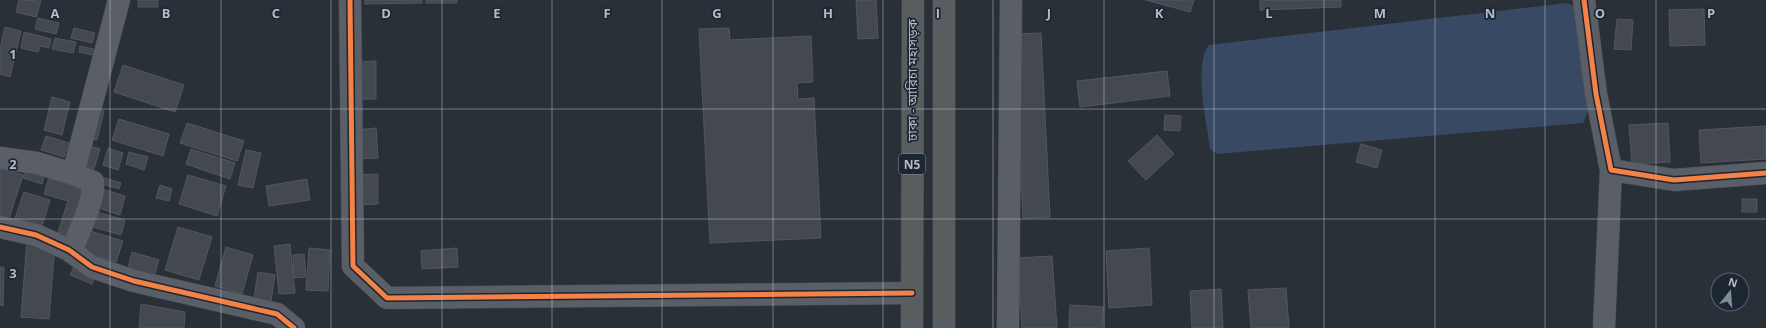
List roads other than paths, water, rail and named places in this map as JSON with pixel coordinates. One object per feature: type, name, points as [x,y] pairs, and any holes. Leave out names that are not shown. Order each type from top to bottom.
[{"type":"highway","name":"ঢাকা - আরিচা মহাসড়ক","points":[[912,328],[913,0]]},
{"type":"highway","name":"N5","points":[[944,0],[944,328]]},
{"type":"street","points":[[74,174],[119,0]]},
{"type":"street","points":[[350,0],[353,266],[387,298],[912,293]]},
{"type":"street","points":[[1008,328],[1011,0]]},
{"type":"street","points":[[1584,0],[1596,94],[1611,170],[1604,328]]},
{"type":"street","points":[[0,158],[37,163],[74,174],[93,182],[94,187],[71,252]]},
{"type":"street","points":[[1611,170],[1674,180],[1766,173]]},
{"type":"street","points":[[0,227],[36,235],[71,252],[92,267],[134,281],[277,314],[294,328]]},
{"type":"water","points":[[1567,3],[1577,7],[1589,109],[1583,123],[1217,154],[1210,149],[1201,80],[1204,54],[1209,45]]}]
